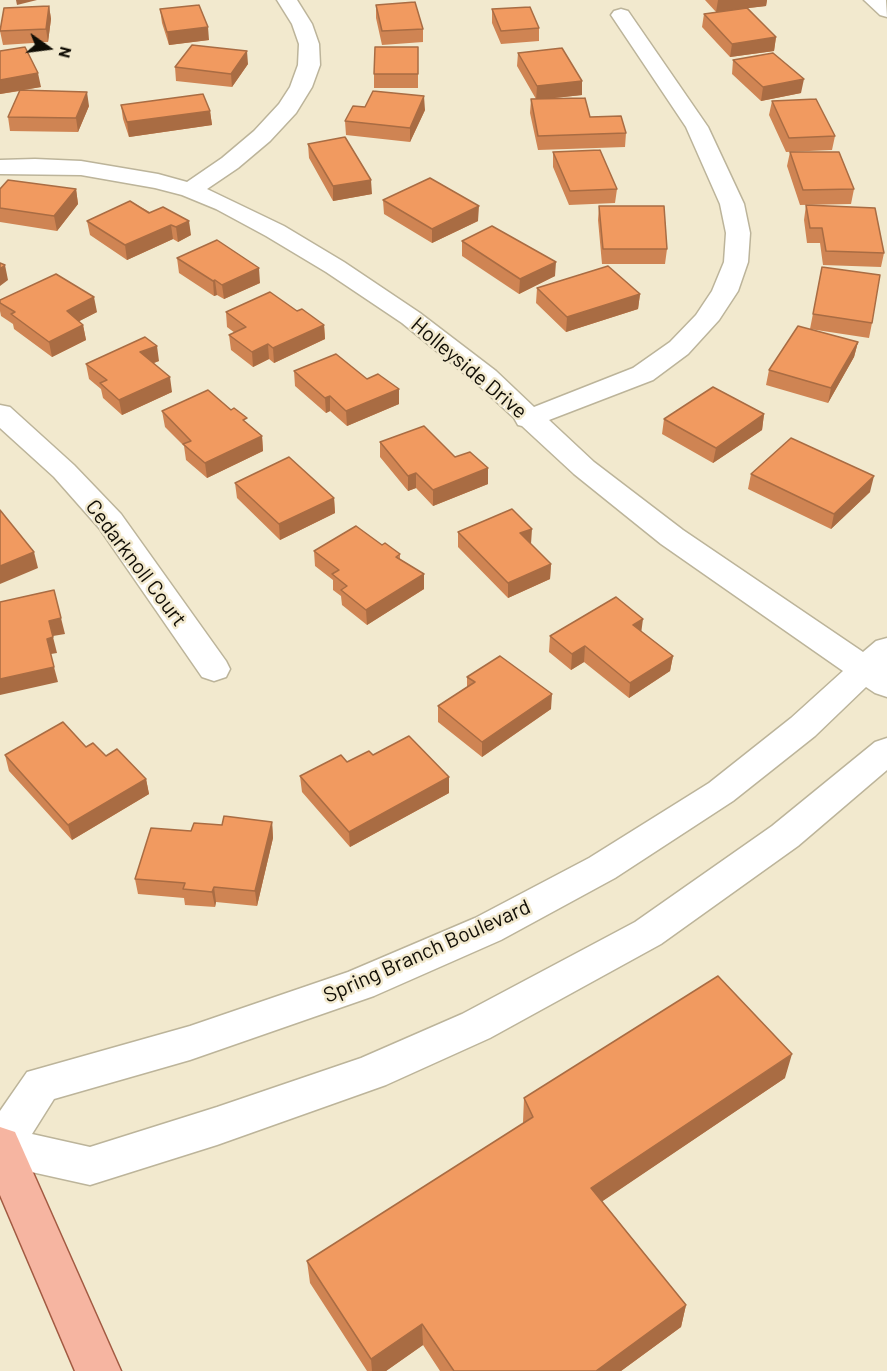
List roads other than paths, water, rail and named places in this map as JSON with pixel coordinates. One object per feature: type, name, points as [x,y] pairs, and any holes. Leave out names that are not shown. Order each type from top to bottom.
[{"type":"main road","points":[[0,1146],[98,1371]]},
{"type":"street","points":[[190,190],[230,163],[262,136],[288,108],[301,87],[309,65],[309,44],[302,24],[287,0]]},
{"type":"street","points":[[874,0],[887,11]]},
{"type":"street","points":[[528,419],[643,374],[679,348],[706,320],[725,291],[736,262],[738,233],[732,204],[701,137],[621,15]]},
{"type":"street","name":"Holleyside Drive","points":[[0,167],[81,168],[125,174],[190,190],[225,204],[274,231],[383,299],[486,377],[528,419],[584,468],[672,537],[880,668]]},
{"type":"street","name":"Cedarknoll Court","points":[[0,412],[64,471],[110,522],[214,669]]},
{"type":"street","name":"Spring Branch Boulevard","points":[[0,1146],[41,1085],[190,1043],[360,984],[488,929],[602,868],[721,792],[880,668]]},
{"type":"street","points":[[0,1146],[90,1166],[217,1126],[361,1076],[476,1026],[648,933],[785,836],[887,751]]}]
